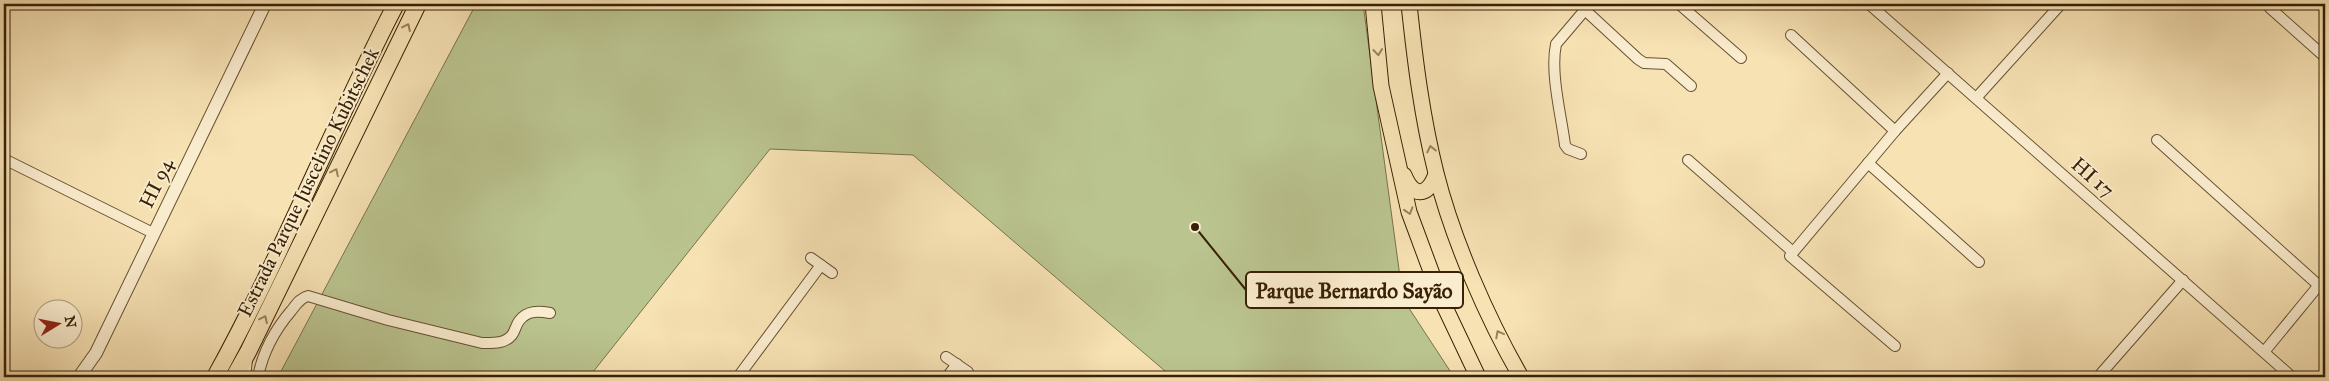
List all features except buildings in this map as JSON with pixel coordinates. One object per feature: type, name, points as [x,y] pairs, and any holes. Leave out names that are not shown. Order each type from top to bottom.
[{"type":"highway","name":"Estrada Parque Juscelino Kubitschek","points":[[215,377],[246,321],[309,184],[396,4]]},
{"type":"highway","name":"Estrada Parque Juscelino Kubitschek","points":[[234,377],[418,4]]},
{"type":"main road","points":[[1373,4],[1381,86],[1400,179],[1442,301],[1478,377]]},
{"type":"main road","points":[[1408,4],[1418,85],[1436,174],[1465,259],[1489,317],[1521,377]]},
{"type":"main road","points":[[1393,145],[1411,188],[1417,192],[1424,192],[1430,188],[1436,174]]},
{"type":"street","name":"HI 94","points":[[79,377],[96,353],[265,4]]},
{"type":"street","points":[[1679,4],[1741,58]]},
{"type":"street","name":"HI 17","points":[[1869,4],[2292,377]]},
{"type":"street","points":[[1977,98],[2061,4]]},
{"type":"street","points":[[1581,154],[1568,149],[1564,145],[1554,64],[1556,44],[1588,7],[1638,59],[1644,63],[1666,64],[1691,86]]},
{"type":"street","points":[[2270,8],[2325,57]]},
{"type":"street","points":[[1791,35],[1895,131]]},
{"type":"street","points":[[1792,254],[1895,131],[1948,74]]},
{"type":"street","points":[[2157,140],[2322,288],[2264,352]]},
{"type":"street","points":[[4,159],[153,233]]},
{"type":"street","points":[[1688,160],[1895,346]]},
{"type":"street","points":[[1868,163],[1979,262]]},
{"type":"street","points":[[811,258],[832,273]]},
{"type":"street","points":[[738,377],[821,266]]},
{"type":"street","points":[[2102,376],[2183,280]]},
{"type":"street","points":[[258,377],[269,340],[276,328],[300,301],[308,296],[388,320],[482,343],[498,343],[512,336],[519,320],[528,313],[536,311],[550,313]]},
{"type":"street","points":[[245,377],[248,352]]},
{"type":"street","points":[[946,357],[968,372]]},
{"type":"street","points":[[947,377],[957,364]]},
{"type":"green space","points":[[476,4],[1363,4],[1403,299],[1454,377],[1172,377],[913,155],[770,149],[589,377],[278,377]]},
{"type":"place","name":"Parque Bernardo Sayão","points":[[1195,227]]}]
